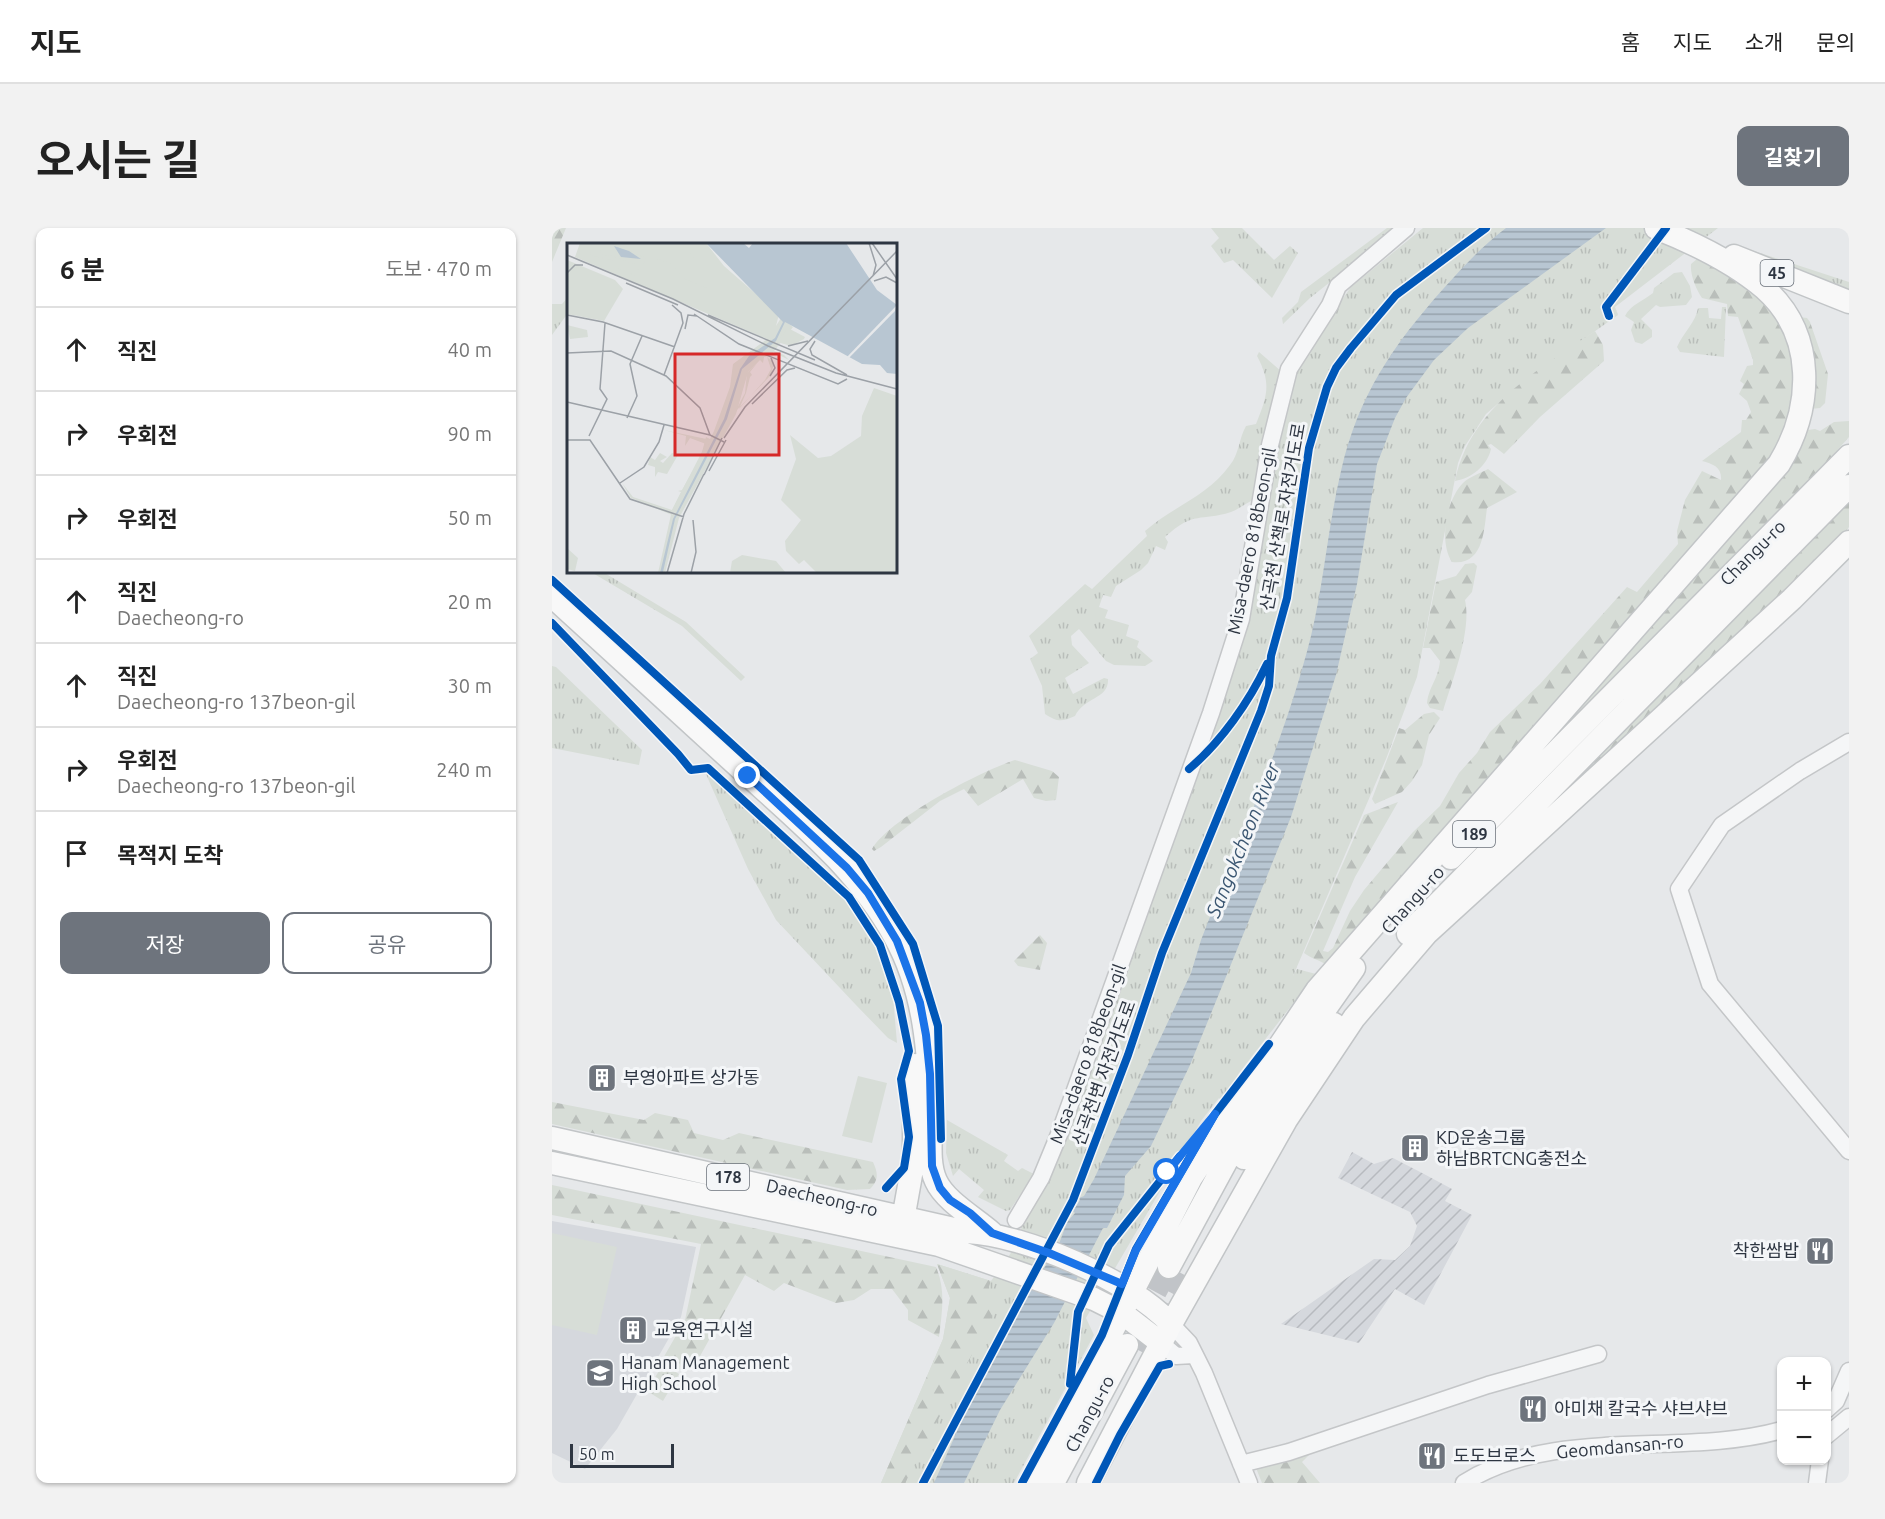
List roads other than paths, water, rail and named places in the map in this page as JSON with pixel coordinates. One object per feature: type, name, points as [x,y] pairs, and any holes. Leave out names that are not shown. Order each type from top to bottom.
[{"type":"main road","name":"45","points":[[1656,228],[1694,244],[1727,253],[1849,302]]},
{"type":"main road","points":[[1034,1483],[1191,1178],[1317,990],[1771,472],[1790,445],[1799,424],[1805,396],[1801,354],[1789,321],[1764,289],[1694,244]]},
{"type":"main road","name":"Changu-ro","points":[[1849,456],[1443,866],[1378,937],[1304,1036],[1253,1112],[1176,1270],[1288,1086],[1362,987],[1434,905],[1849,486]]},
{"type":"main road","points":[[1088,1483],[1150,1341],[1286,1120],[1354,1018],[1426,934],[1792,599],[1849,542]]},
{"type":"main road","points":[[552,596],[806,828],[847,868],[868,893],[897,941],[920,1003],[930,1074],[934,1176],[950,1200],[970,1213],[992,1233]]},
{"type":"main road","points":[[552,614],[831,871],[852,895],[879,935],[896,970],[907,1007],[913,1046],[914,1158],[902,1227]]},
{"type":"main road","name":"Daecheong-ro","points":[[552,1138],[902,1227],[939,1245],[1094,1299],[1122,1313]]},
{"type":"main road","name":"Daecheong-ro","points":[[552,1162],[902,1227],[992,1233],[1101,1274],[1132,1290]]},
{"type":"main road","name":"178","points":[[1132,1290],[1150,1341]]},
{"type":"main road","name":"178","points":[[1122,1313],[1150,1341]]},
{"type":"main road","name":"Changu-ro","points":[[1053,1483],[1150,1341]]},
{"type":"main road","name":"Changu-ro","points":[[1071,1483],[1150,1341]]},
{"type":"street","name":"Misa-daero 818beon-gil","points":[[1016,1220],[1041,1178],[1060,1132],[1211,713],[1241,619],[1268,455],[1289,369],[1330,305],[1338,286],[1406,228]]},
{"type":"street","points":[[1849,742],[1800,771],[1722,825],[1679,889],[1710,984],[1849,1151]]},
{"type":"street","points":[[1150,1341],[1176,1356],[1193,1355],[1204,1373],[1249,1483]]},
{"type":"street","points":[[1241,1464],[1299,1449],[1488,1385],[1598,1354]]},
{"type":"street","points":[[1831,1406],[1848,1377]]},
{"type":"street","points":[[1831,1433],[1849,1417]]},
{"type":"street","name":"Geomdansan-ro","points":[[1464,1483],[1494,1467],[1546,1454],[1599,1447],[1748,1436],[1777,1431]]},
{"type":"street","points":[[1817,1483],[1819,1465]]},
{"type":"water","name":"Sangokcheon River","points":[[1506,228],[1606,228],[1468,328],[1434,360],[1406,398],[1395,418],[1377,464],[1357,584],[1336,675],[1291,817],[1190,1065],[1151,1146],[1125,1176],[1124,1195],[1107,1228],[1103,1228],[1054,1323],[1000,1410],[964,1483],[934,1483],[971,1400],[1022,1304],[1059,1244],[1067,1222],[1075,1213],[1073,1211],[1079,1198],[1084,1196],[1094,1179],[1191,973],[1201,940],[1275,752],[1300,675],[1311,636],[1341,471],[1357,419],[1380,373],[1409,330],[1473,256]]},
{"type":"tunnel","points":[[1140,1321],[1169,1267]]},
{"type":"tunnel","points":[[1142,1352],[1183,1274]]},
{"type":"place","name":"부영아파트 상가동","points":[[602,1078]]},
{"type":"place","name":"KD운송그룹 하남BRTCNG충전소","points":[[1415,1148]]},
{"type":"place","name":"착한쌈밥","points":[[1820,1251]]},
{"type":"place","name":"교육연구시설","points":[[633,1330]]},
{"type":"place","name":"Hanam Management High School","points":[[600,1373]]},
{"type":"place","name":"아미채 칼국수 샤브샤브","points":[[1533,1409]]},
{"type":"place","name":"도도브로스","points":[[1432,1456]]}]
